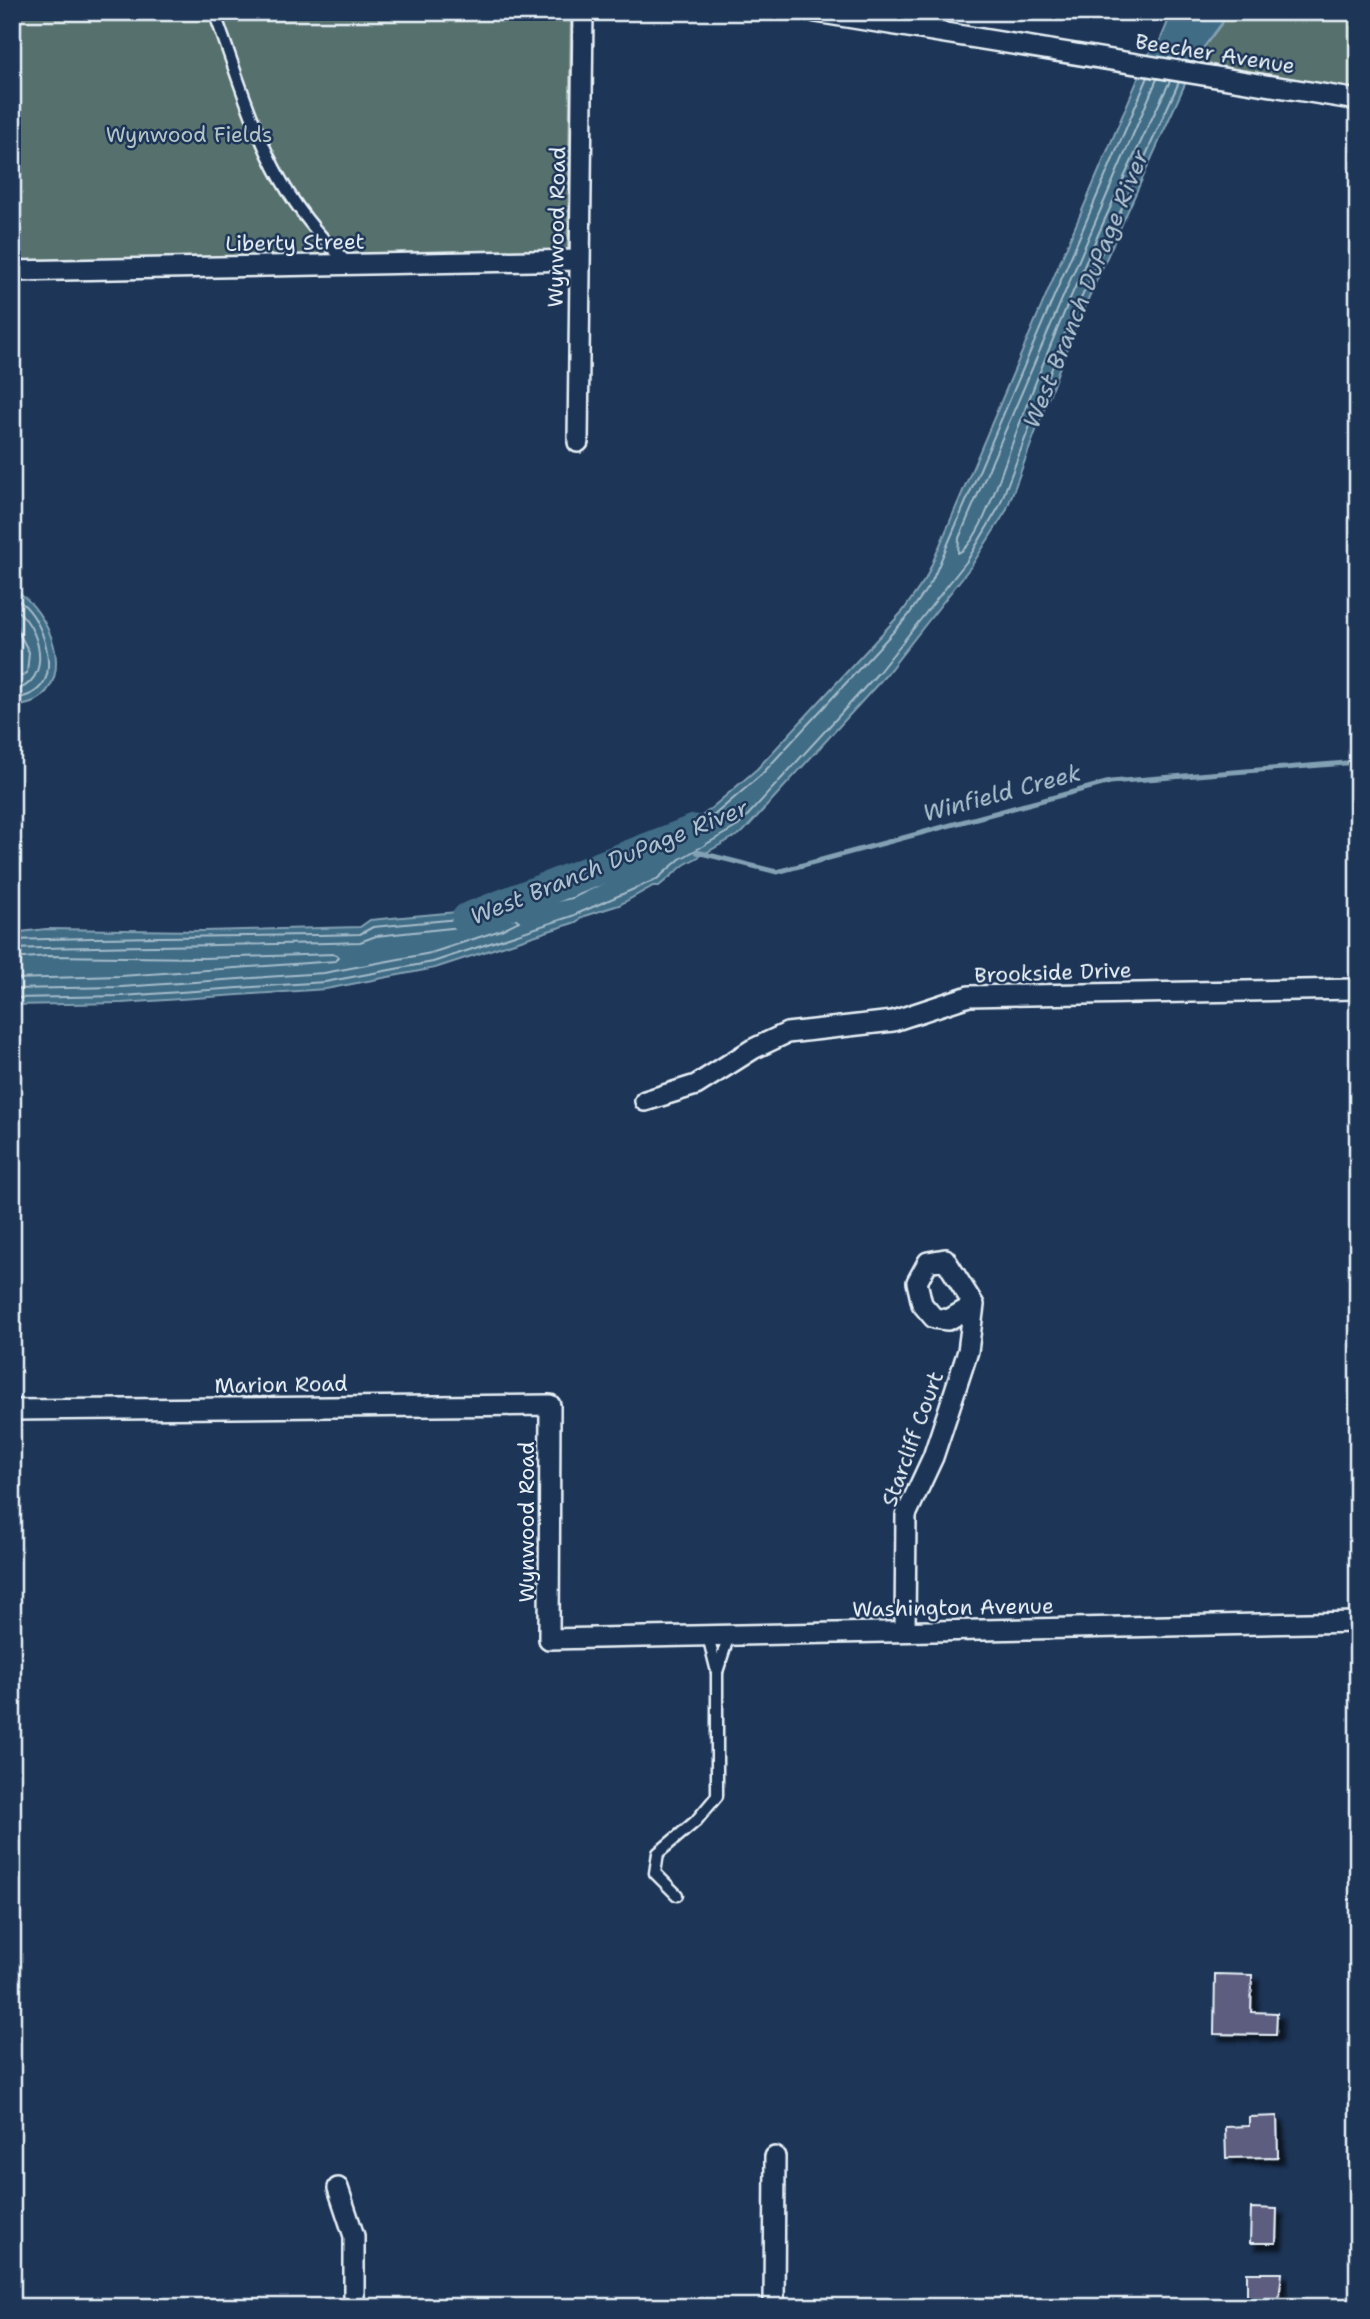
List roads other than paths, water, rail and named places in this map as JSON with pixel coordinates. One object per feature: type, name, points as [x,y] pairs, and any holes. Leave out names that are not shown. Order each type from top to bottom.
[{"type":"street","name":"Wynwood Road","points":[[578,442],[583,12]]},
{"type":"street","name":"Beecher Avenue","points":[[816,12],[1358,100]]},
{"type":"street","points":[[922,30],[932,12]]},
{"type":"street","name":"Liberty Street","points":[[12,271],[579,260]]},
{"type":"street","name":"Brookside Drive","points":[[645,1101],[696,1085],[753,1049],[787,1033],[893,1021],[969,996],[1358,989]]},
{"type":"street","name":"Starcliff Court","points":[[905,1631],[906,1515],[933,1457],[968,1351],[974,1305]]},
{"type":"street","name":"Wynwood Road","points":[[549,1639],[550,1405]]},
{"type":"street","name":"Marion Road","points":[[12,1410],[550,1405]]},
{"type":"street","name":"Washington Avenue","points":[[549,1639],[1358,1622]]},
{"type":"street","points":[[774,2307],[775,2157]]},
{"type":"street","points":[[338,2188],[354,2236],[354,2307]]},
{"type":"lane","points":[[217,20],[266,155],[284,190],[303,217],[350,265]]},
{"type":"lane","points":[[717,1672],[729,1635]]},
{"type":"lane","points":[[677,1895],[655,1873],[658,1853],[696,1821],[718,1796],[717,1672],[708,1636]]},
{"type":"water","points":[[1172,12],[1230,12],[1198,55],[1071,337],[1006,511],[972,565],[885,676],[743,832],[684,865],[659,886],[653,886],[619,905],[584,916],[576,922],[435,968],[326,989],[122,1003],[12,1005],[12,933],[46,929],[203,931],[360,927],[370,920],[468,911],[570,892],[632,861],[694,823],[757,769],[903,611],[926,578],[1149,53],[1160,41]]},
{"type":"water","points":[[16,590],[28,600],[47,628],[54,644],[56,661],[54,677],[47,691],[34,702],[12,707],[12,594]]},
{"type":"waterway","name":"Winfield Creek","points":[[697,852],[777,872],[1110,782],[1358,762]]},
{"type":"waterway","name":"West Branch DuPage River","points":[[468,919],[695,831]]},
{"type":"park label","name":"Wynwood Fields","points":[[189,135]]}]
